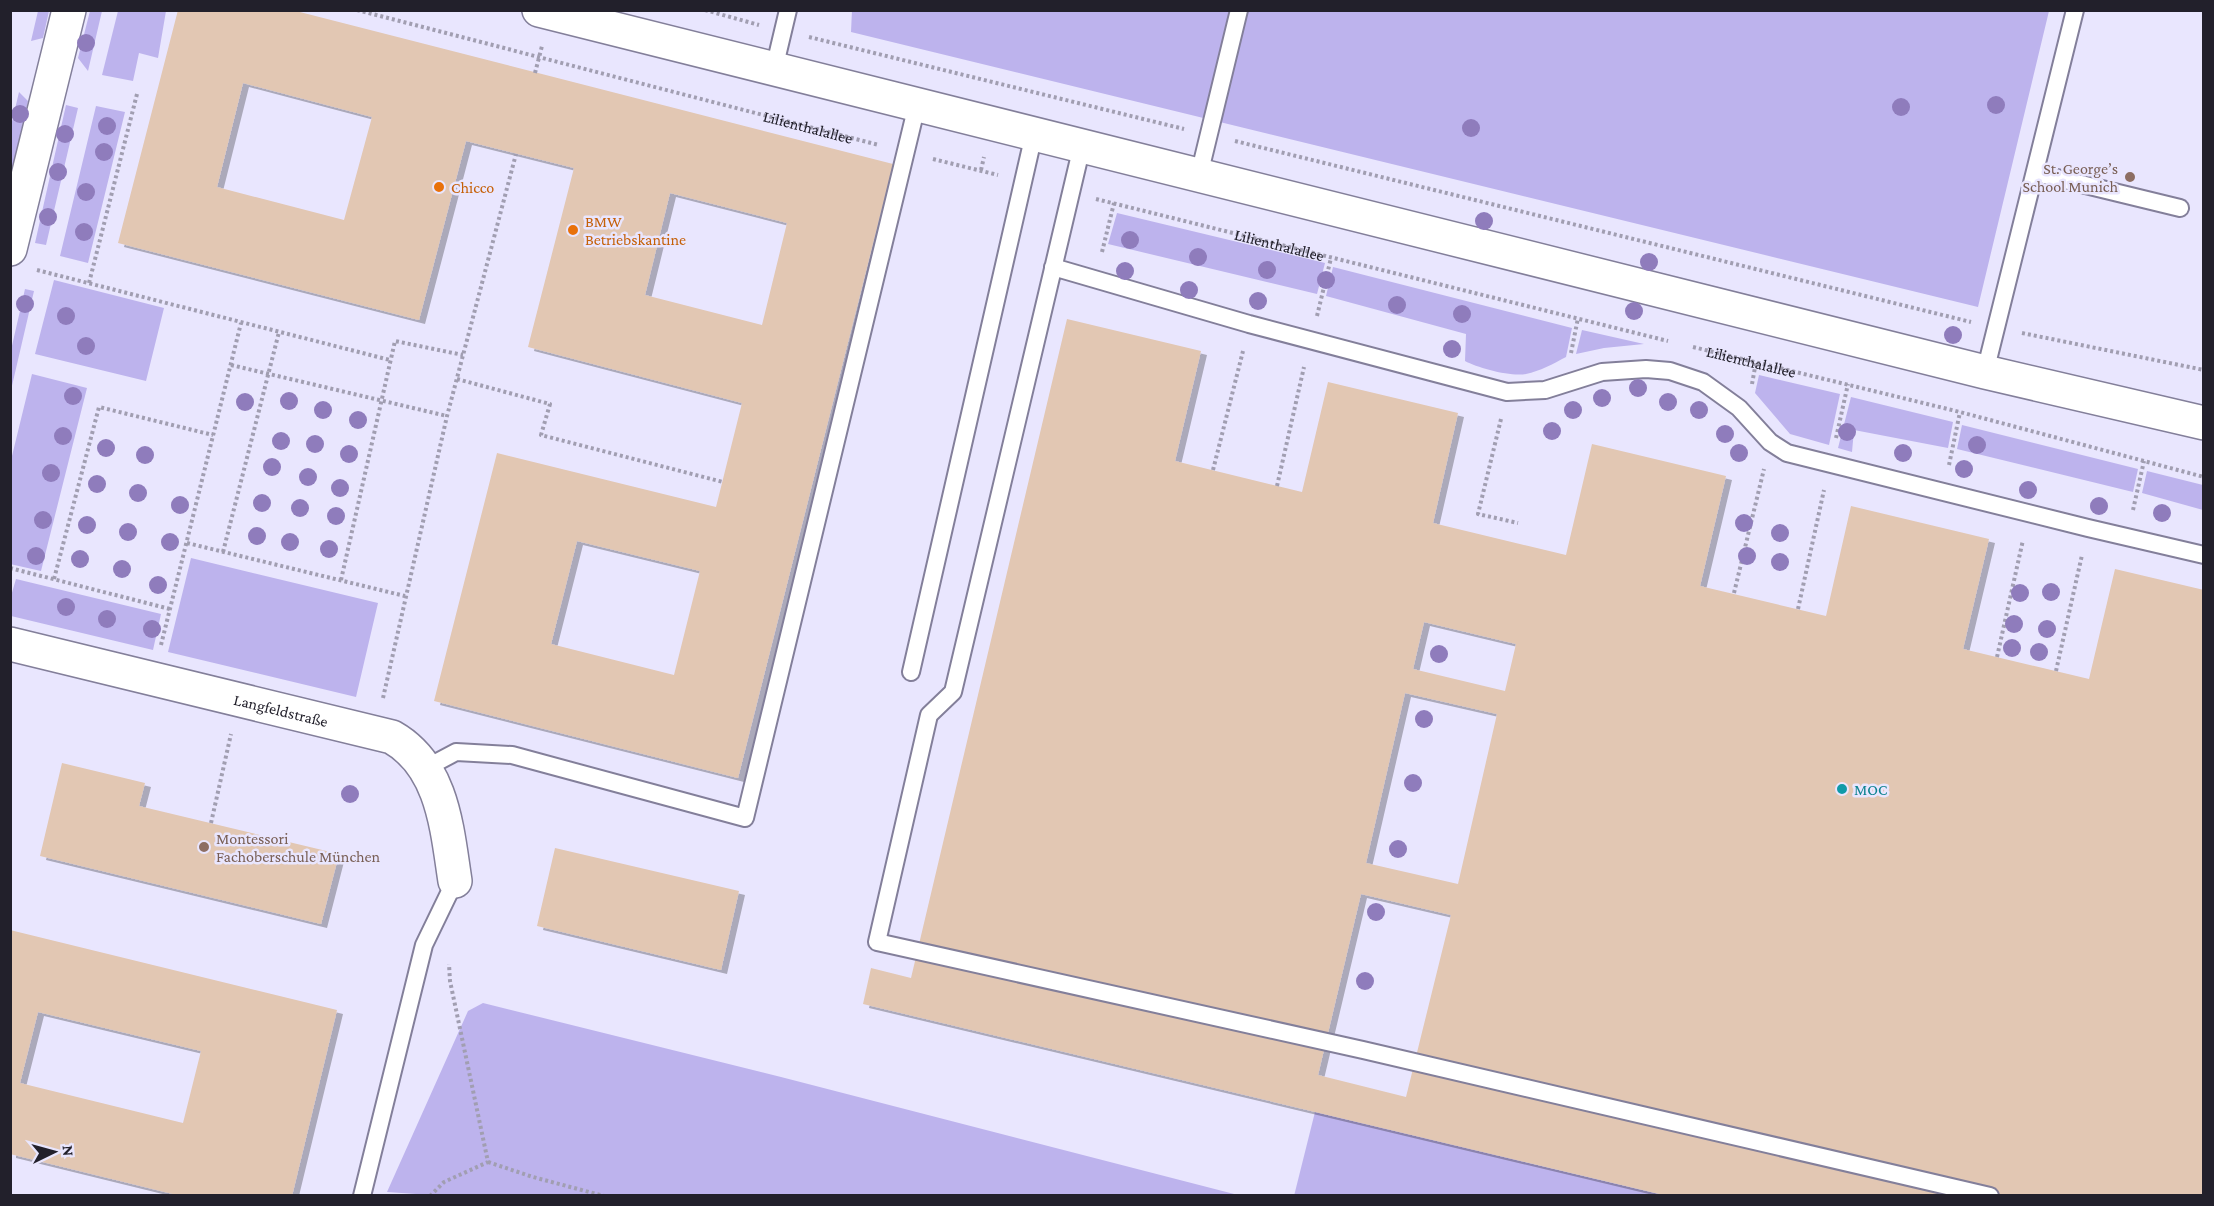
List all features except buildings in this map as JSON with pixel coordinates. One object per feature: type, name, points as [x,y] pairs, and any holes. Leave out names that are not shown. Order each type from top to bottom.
[{"type":"street","points":[[21,259],[69,10]]},
{"type":"street","points":[[539,10],[1985,372],[2204,423]]},
{"type":"street","name":"Langfeldstraße","points":[[10,644],[392,737],[405,744],[417,756],[434,784],[445,817],[455,881]]},
{"type":"lane","points":[[774,69],[788,10]]},
{"type":"lane","points":[[1199,175],[1239,10]]},
{"type":"lane","points":[[1985,372],[2075,10]]},
{"type":"lane","points":[[424,769],[456,752],[512,755],[745,818],[917,105]]},
{"type":"lane","points":[[911,672],[1034,134]]},
{"type":"lane","points":[[1082,146],[953,692],[929,715],[877,942],[1386,1055],[1990,1196]]},
{"type":"lane","points":[[2036,173],[2180,208]]},
{"type":"lane","points":[[1053,267],[1311,341],[1508,392],[1545,390],[1602,372],[1646,369],[1670,371],[1703,382],[1739,408],[1770,442],[1786,453],[2204,555]]},
{"type":"lane","points":[[362,1196],[424,945],[455,881]]},
{"type":"path","name":"Lilienthalallee","points":[[357,10],[1023,181]]},
{"type":"path","points":[[705,10],[1996,328],[2204,370]]},
{"type":"path","points":[[89,283],[137,94]]},
{"type":"path","points":[[381,706],[447,416],[516,154]]},
{"type":"path","name":"Lilienthalallee","points":[[1071,193],[1675,343]]},
{"type":"path","points":[[1096,279],[1113,203]]},
{"type":"path","points":[[1277,486],[1331,258]]},
{"type":"path","points":[[21,259],[89,283],[390,360]]},
{"type":"path","points":[[158,654],[241,323]]},
{"type":"path","points":[[1213,470],[1250,324]]},
{"type":"path","points":[[223,552],[279,332]]},
{"type":"path","points":[[341,580],[396,341],[463,355]]},
{"type":"path","name":"Lilienthalallee","points":[[1687,345],[1960,412],[2204,477]]},
{"type":"path","points":[[231,365],[447,416]]},
{"type":"path","points":[[457,379],[550,404],[541,435],[723,482]]},
{"type":"path","points":[[1798,609],[1848,384]]},
{"type":"path","points":[[1508,392],[1478,514],[1518,523]]},
{"type":"path","points":[[54,579],[99,407],[213,435]]},
{"type":"path","points":[[1943,492],[1960,412]]},
{"type":"path","points":[[1734,593],[1770,442]]},
{"type":"path","points":[[2127,537],[2144,461]]},
{"type":"path","points":[[1997,657],[2029,513]]},
{"type":"path","points":[[2056,671],[2088,528]]},
{"type":"path","points":[[187,543],[405,596]]},
{"type":"path","points":[[10,568],[170,609]]},
{"type":"path","points":[[211,823],[232,730]]},
{"type":"path","points":[[449,960],[450,981],[488,1162]]},
{"type":"path","points":[[430,1196],[444,1182],[488,1162],[604,1196]]},
{"type":"shaded area","points":[[852,10],[2049,11],[1978,307],[851,32]]},
{"type":"shaded area","points":[[38,11],[49,11],[43,38],[31,41]]},
{"type":"shaded area","points":[[90,11],[102,11],[88,71],[78,58]]},
{"type":"shaded area","points":[[118,11],[166,11],[158,58],[139,53],[133,81],[102,75]]},
{"type":"shaded area","points":[[19,92],[28,101],[11,175],[11,126]]},
{"type":"shaded area","points":[[66,105],[78,108],[46,245],[35,243]]},
{"type":"shaded area","points":[[96,106],[125,112],[88,263],[60,256]]},
{"type":"shaded area","points":[[1117,213],[1325,263],[1317,294],[1108,244]]},
{"type":"shaded area","points":[[1333,267],[1572,328],[1566,357],[1541,369],[1520,375],[1471,364],[1465,361],[1466,334],[1326,296]]},
{"type":"shaded area","points":[[54,280],[164,308],[146,381],[35,354]]},
{"type":"shaded area","points":[[25,289],[34,291],[11,390],[11,350]]},
{"type":"shaded area","points":[[1582,330],[1644,344],[1604,348],[1576,354]]},
{"type":"shaded area","points":[[32,374],[87,388],[41,571],[10,564],[11,460]]},
{"type":"shaded area","points":[[1759,375],[1840,394],[1829,445],[1790,434],[1755,393]]},
{"type":"shaded area","points":[[1851,397],[1953,422],[1948,448],[1854,430],[1852,452],[1838,448]]},
{"type":"shaded area","points":[[1962,425],[2138,469],[2133,492],[1957,449]]},
{"type":"shaded area","points":[[2147,471],[2203,485],[2203,510],[2142,493]]},
{"type":"shaded area","points":[[191,558],[378,603],[356,697],[168,652]]},
{"type":"shaded area","points":[[16,579],[161,614],[153,650],[11,616],[11,596]]},
{"type":"shaded area","points":[[483,1003],[1238,1195],[445,1196],[387,1192],[468,1011]]},
{"type":"shaded area","points":[[1315,1112],[1667,1196],[1294,1196]]},
{"type":"place","name":"St. George’s School Munich","points":[[2130,177]]},
{"type":"place","name":"Chicco","points":[[439,187]]},
{"type":"place","name":"BMW Betriebskantine","points":[[573,230]]},
{"type":"place","name":"MOC","points":[[1842,789]]},
{"type":"place","name":"Montessori Fachoberschule München","points":[[204,847]]}]
